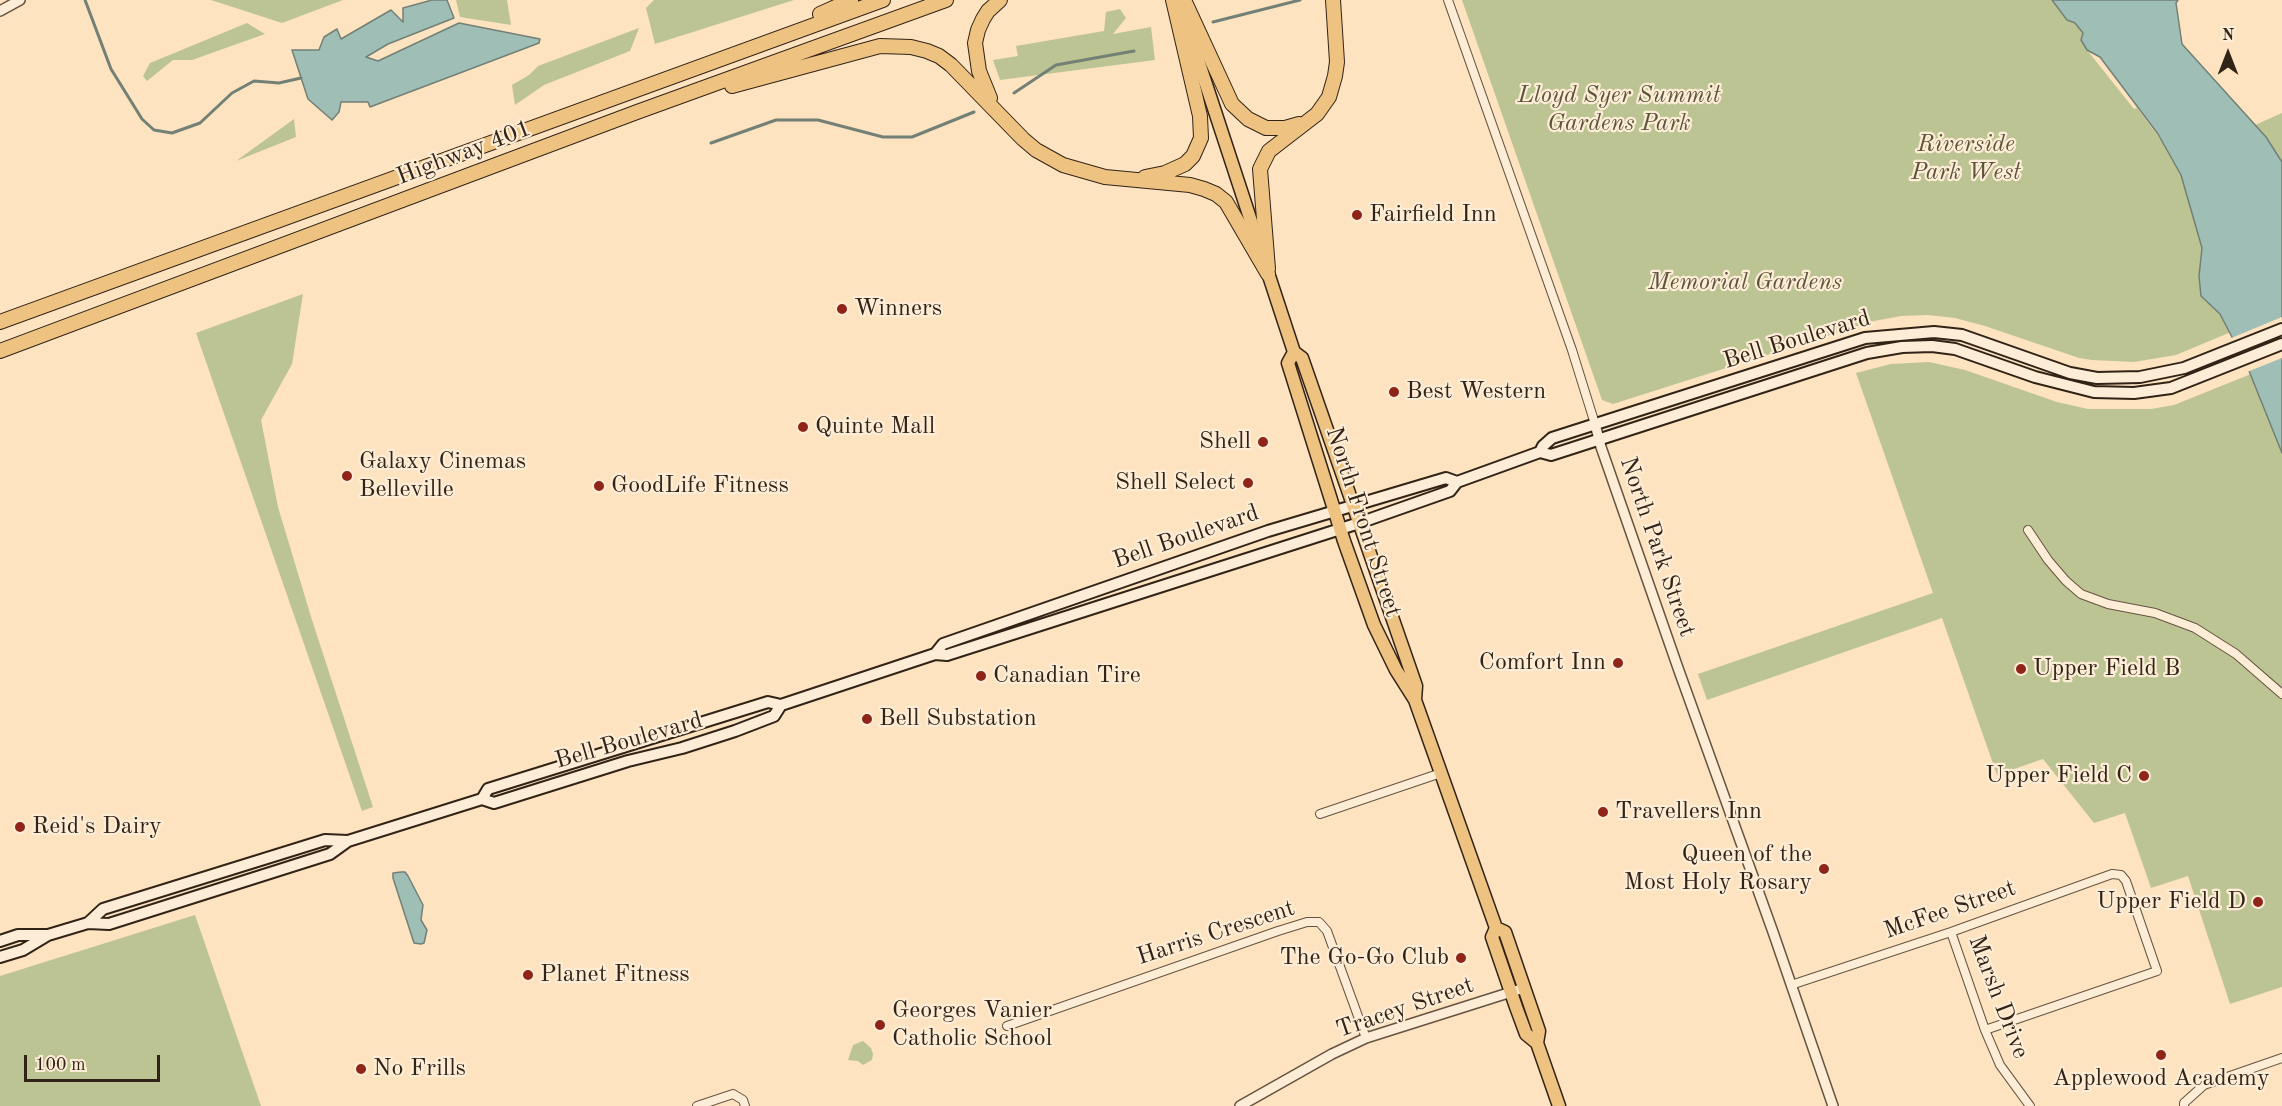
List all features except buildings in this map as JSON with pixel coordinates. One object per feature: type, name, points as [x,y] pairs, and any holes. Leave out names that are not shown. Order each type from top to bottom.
[{"type":"highway","points":[[699,66],[851,0]]},
{"type":"highway","name":"Highway 401","points":[[0,322],[884,0]]},
{"type":"highway","name":"Highway 401","points":[[0,351],[636,112],[946,0]]},
{"type":"highway","points":[[997,110],[980,71],[975,44],[983,19],[1000,0]]},
{"type":"highway","points":[[1122,179],[1149,177],[1175,169],[1193,156],[1201,138],[1200,116],[1173,0]]},
{"type":"highway","points":[[1184,0],[1226,95],[1240,113],[1257,125],[1276,129],[1293,126],[1317,114]]},
{"type":"highway","points":[[1268,274],[1260,169],[1269,151],[1317,114],[1329,97],[1335,76],[1337,47],[1333,0]]},
{"type":"highway","points":[[636,112],[861,51],[896,46],[912,47],[939,56],[959,72],[1023,139],[1050,158],[1092,175],[1190,185],[1216,194],[1226,202],[1268,274]]},
{"type":"main road","name":"North Front Street","points":[[1179,0],[1294,352],[1302,358],[1416,686],[1415,700]]},
{"type":"main road","name":"Bell Boulevard","points":[[1540,452],[1552,438],[1865,338],[1884,334],[1934,332],[1962,335],[2070,373],[2097,378],[2140,376],[2184,368],[2282,329]]},
{"type":"main road","name":"Bell Boulevard","points":[[482,799],[488,789],[768,702],[781,705],[935,654],[947,655],[1359,523],[1450,491],[1457,482],[1540,452],[1551,455],[1867,353],[1902,347],[1932,346],[1955,349],[2035,376],[2094,392],[2134,393],[2171,388],[2282,344]]},
{"type":"main road","name":"North Front Street","points":[[1294,352],[1288,363],[1341,529],[1379,638],[1407,690],[1415,700],[1496,928],[1492,937],[1511,993],[1526,1035],[1537,1043]]},
{"type":"main road","name":"Bell Boulevard","points":[[935,654],[943,644],[1268,531],[1446,478],[1457,482]]},
{"type":"main road","name":"Bell Boulevard","points":[[0,957],[23,950],[48,935],[88,923],[109,924],[330,854],[348,841],[482,799],[494,803],[628,761],[714,738],[774,716],[781,705]]},
{"type":"main road","name":"Bell Boulevard","points":[[88,923],[103,909],[325,840],[348,841]]},
{"type":"main road","name":"North Front Street","points":[[1496,928],[1505,932],[1539,1031],[1537,1043],[1559,1106]]},
{"type":"main road","name":"Bell Boulevard","points":[[0,941],[18,935],[48,935]]},
{"type":"street","points":[[0,11],[20,0]]},
{"type":"street","name":"North Park Street","points":[[1448,0],[1572,350],[1598,438],[1833,1106]]},
{"type":"street","points":[[2028,530],[2066,581],[2081,594],[2108,604],[2156,613],[2195,628],[2236,654],[2282,694]]},
{"type":"street","points":[[1320,814],[1441,773]]},
{"type":"street","name":"McFee Street","points":[[1791,985],[1951,932],[2112,874],[2121,875],[2126,881],[2157,971],[1985,1030]]},
{"type":"street","name":"Harris Crescent","points":[[1007,1026],[1278,931],[1307,922],[1319,922],[1327,931],[1366,1038]]},
{"type":"street","name":"Marsh Drive","points":[[1951,932],[1985,1030],[2000,1065],[2030,1106]]},
{"type":"street","name":"Tracey Street","points":[[1240,1106],[1332,1053],[1366,1038],[1524,988]]},
{"type":"street","points":[[2184,1106],[2184,1103],[2204,1085],[2282,1058]]},
{"type":"street","points":[[697,1106],[733,1094],[742,1100],[745,1106]]},
{"type":"green space","points":[[211,0],[343,0],[282,23]]},
{"type":"green space","points":[[456,0],[507,0],[511,25],[460,17]]},
{"type":"green space","points":[[654,0],[794,0],[655,44],[646,8]]},
{"type":"green space","name":"Riverside Park West","points":[[1462,0],[2052,0],[2067,20],[2075,23],[2083,33],[2081,40],[2087,50],[2134,109],[2137,108],[2167,148],[2181,175],[2202,248],[2231,332],[2176,355],[2134,362],[2092,360],[2079,358],[1955,318],[1928,315],[1901,316],[1874,321],[1613,404],[1602,400]]},
{"type":"green space","points":[[1120,9],[1126,18],[1113,34],[1151,27],[1155,60],[1000,80],[993,60],[1018,56],[1016,46],[1104,31],[1106,12]]},
{"type":"green space","points":[[247,23],[265,34],[192,60],[173,60],[147,81],[143,76],[150,63]]},
{"type":"green space","points":[[639,28],[630,51],[544,85],[515,105],[512,85],[529,75],[538,66]]},
{"type":"green space","points":[[2282,113],[2282,162],[2266,137],[2255,125]]},
{"type":"green space","points":[[294,119],[296,137],[236,161]]},
{"type":"green space","points":[[303,294],[292,364],[261,420],[278,507],[373,807],[362,811],[196,333]]},
{"type":"green space","points":[[1929,362],[1965,370],[2057,402],[2088,409],[2151,409],[2174,405],[2251,374],[2282,453],[2282,987],[2230,1004],[2188,876],[2151,888],[2125,813],[2094,823],[2043,759],[1997,775],[1942,618],[1707,700],[1698,674],[1933,593],[1856,373],[1891,364]]},
{"type":"green space","points":[[195,915],[261,1106],[0,1106],[0,976]]},
{"type":"green space","points":[[863,1041],[871,1048],[872,1060],[863,1065],[858,1061],[848,1060],[853,1045]]},
{"type":"water","points":[[432,0],[447,0],[454,18],[388,44],[366,57],[378,61],[459,23],[540,39],[539,43],[370,107],[368,102],[341,102],[339,112],[332,120],[308,99],[292,50],[319,50],[324,37],[337,29],[341,39],[391,10],[403,22],[403,8]]},
{"type":"water","points":[[2052,0],[2178,0],[2176,3],[2182,44],[2266,137],[2282,162],[2282,453],[2247,366],[2220,314],[2201,296],[2199,276],[2202,248],[2181,175],[2158,134],[2100,57],[2087,50],[2081,40],[2083,33],[2075,23],[2067,20]]},
{"type":"water","points":[[405,872],[423,905],[421,920],[427,930],[424,943],[421,944],[414,943],[393,878],[393,873]]},
{"type":"pier","points":[[2282,317],[2282,358],[2247,372],[2229,339]]},
{"type":"waterway","points":[[85,0],[111,69],[142,119],[154,130],[172,133],[200,123],[232,93],[254,81],[279,83],[301,78]]},
{"type":"waterway","points":[[1213,22],[1300,0]]},
{"type":"waterway","points":[[1014,93],[1056,65],[1134,51]]},
{"type":"waterway","points":[[711,143],[776,120],[818,120],[883,137],[912,137],[974,112]]},
{"type":"place","name":"Fairfield Inn","points":[[1357,215]]},
{"type":"place","name":"Winners","points":[[842,309]]},
{"type":"place","name":"Best Western","points":[[1394,392]]},
{"type":"place","name":"Quinte Mall","points":[[803,427]]},
{"type":"place","name":"Shell","points":[[1263,442]]},
{"type":"place","name":"Galaxy Cinemas Belleville","points":[[347,476]]},
{"type":"place","name":"Shell Select","points":[[1248,483]]},
{"type":"place","name":"GoodLife Fitness","points":[[599,486]]},
{"type":"place","name":"Comfort Inn","points":[[1618,663]]},
{"type":"place","name":"Upper Field B","points":[[2021,669]]},
{"type":"place","name":"Canadian Tire","points":[[981,676]]},
{"type":"place","name":"Bell Substation","points":[[867,719]]},
{"type":"place","name":"Upper Field C","points":[[2144,776]]},
{"type":"place","name":"Travellers Inn","points":[[1603,812]]},
{"type":"place","name":"Reid's Dairy","points":[[20,827]]},
{"type":"place","name":"Queen of the Most Holy Rosary","points":[[1824,869]]},
{"type":"place","name":"Upper Field D","points":[[2258,902]]},
{"type":"place","name":"The Go-Go Club","points":[[1461,958]]},
{"type":"place","name":"Planet Fitness","points":[[528,975]]},
{"type":"place","name":"Georges Vanier Catholic School","points":[[880,1025]]},
{"type":"place","name":"Applewood Academy","points":[[2161,1055]]},
{"type":"place","name":"No Frills","points":[[361,1069]]},
{"type":"park label","name":"Lloyd Syer Summit Gardens Park","points":[[1619,110]]},
{"type":"park label","name":"Memorial Gardens","points":[[1745,283]]}]
